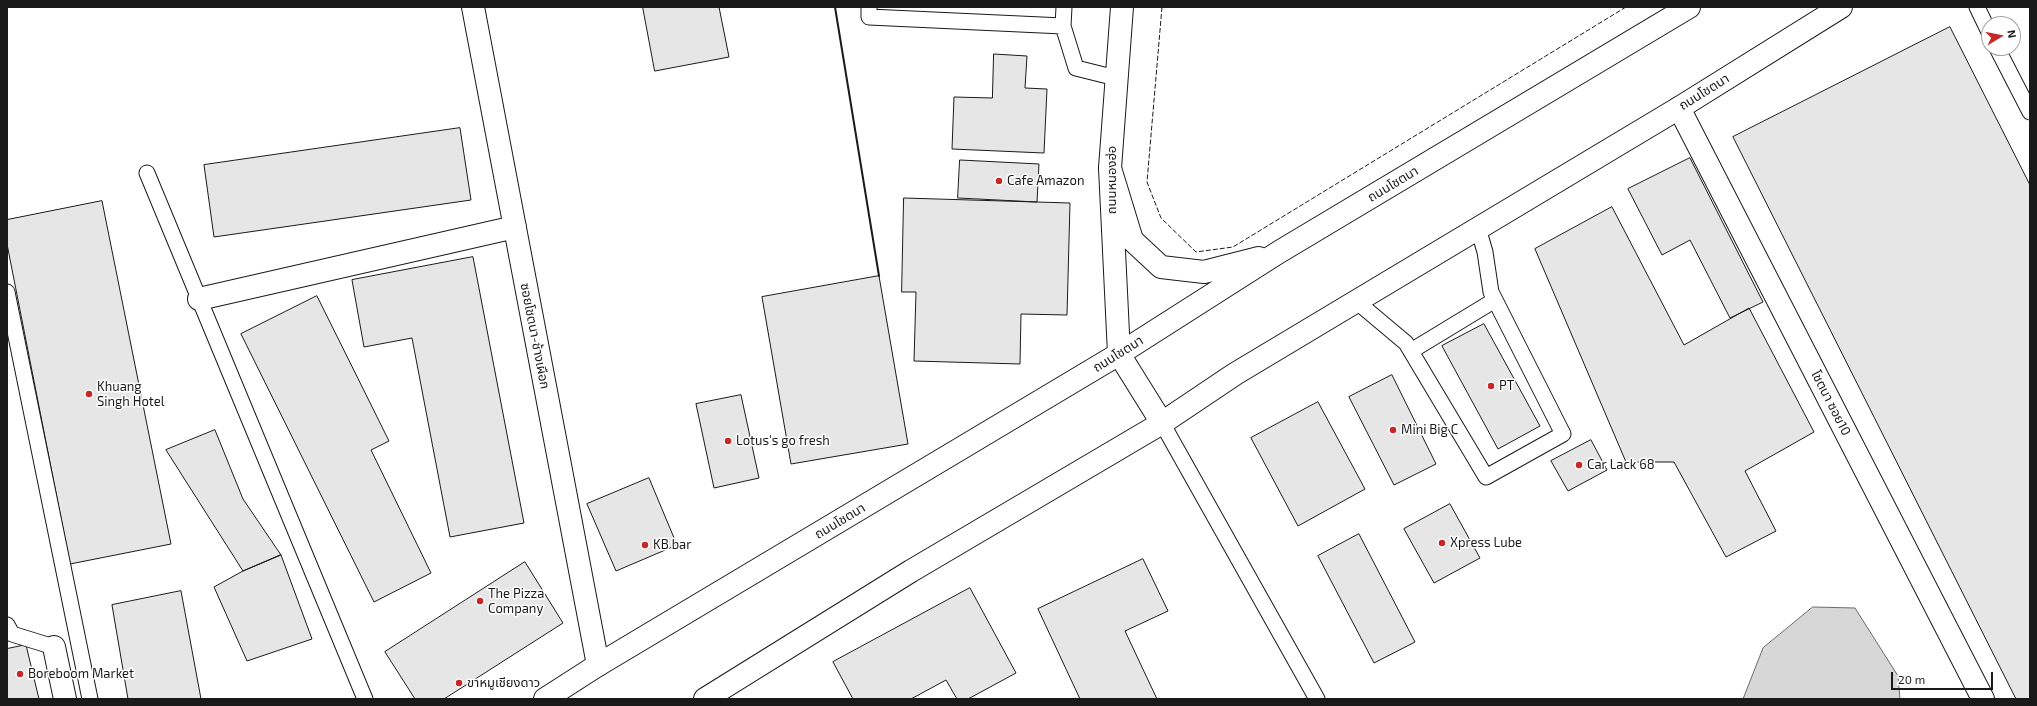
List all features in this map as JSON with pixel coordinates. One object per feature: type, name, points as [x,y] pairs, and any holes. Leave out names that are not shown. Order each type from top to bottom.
[{"type":"main road","name":"ซอยโชตนา-ช้างเผือก","points":[[473,7],[598,665]]},
{"type":"main road","name":"ถนนหนองฮ่อ","points":[[1119,354],[1110,168],[1122,7]]},
{"type":"main road","name":"ถนนโชตนา","points":[[545,699],[598,665],[1119,354],[1279,252],[1689,7]]},
{"type":"main road","name":"ถนนโชตนา","points":[[705,699],[911,571],[1162,423],[1235,374],[1679,108],[1841,7]]},
{"type":"main road","name":"โชตนา ซอย10","points":[[1679,108],[1983,699]]},
{"type":"main road","points":[[1110,168],[1132,240],[1161,267],[1204,272],[1279,252]]},
{"type":"main road","points":[[199,299],[514,227]]},
{"type":"main road","points":[[1119,354],[1162,423]]},
{"type":"main road","points":[[54,647],[65,699]]},
{"type":"lane","points":[[869,7],[869,17],[1063,26]]},
{"type":"lane","points":[[1064,7],[1063,26],[1076,68],[1116,78]]},
{"type":"lane","points":[[1976,7],[1981,17]]},
{"type":"lane","points":[[2002,56],[2026,96],[2030,112]]},
{"type":"lane","points":[[147,173],[365,699]]},
{"type":"lane","points":[[1356,301],[1406,343],[1486,477],[1563,434],[1491,292],[1485,252],[1478,228]]},
{"type":"lane","points":[[7,292],[90,699]]},
{"type":"lane","points":[[1411,351],[1495,300]]},
{"type":"lane","points":[[1162,423],[1317,699]]},
{"type":"lane","points":[[7,625],[12,634],[54,647]]},
{"type":"shaded area","points":[[1813,607],[1855,608],[1898,676],[1900,699],[1743,699],[1763,648]]},
{"type":"building","points":[[643,7],[719,7],[729,57],[655,71]]},
{"type":"building","points":[[1950,27],[2030,185],[2030,699],[2016,699],[1733,137]]},
{"type":"building","points":[[994,54],[1027,56],[1025,88],[1047,89],[1044,153],[952,149],[954,97],[992,98]]},
{"type":"building","points":[[460,128],[471,200],[214,237],[204,165]]},
{"type":"building","points":[[1690,158],[1763,302],[1730,318],[1690,240],[1662,255],[1628,189]]},
{"type":"building","name":"Cafe Amazon","points":[[960,160],[1039,164],[1037,202],[958,198]]},
{"type":"building","points":[[904,198],[1070,203],[1067,315],[1021,314],[1020,364],[914,361],[916,292],[902,292]]},
{"type":"building","name":"Khuang Singh Hotel","points":[[102,201],[171,544],[70,564],[7,244],[7,220]]},
{"type":"building","points":[[1612,207],[1684,345],[1749,308],[1814,432],[1745,471],[1776,531],[1726,557],[1674,462],[1626,462],[1535,249]]},
{"type":"building","points":[[473,257],[524,523],[450,537],[412,338],[364,347],[352,280]]},
{"type":"building","points":[[879,276],[908,444],[791,464],[762,297]]},
{"type":"building","points":[[317,296],[389,441],[371,450],[431,573],[374,602],[241,334]]},
{"type":"building","name":"PT","points":[[1484,324],[1540,426],[1498,449],[1442,346]]},
{"type":"building","name":"Mini Big C","points":[[1392,375],[1436,464],[1394,485],[1349,397]]},
{"type":"building","name":"Lotus's go fresh","points":[[741,395],[759,478],[714,488],[696,404]]},
{"type":"building","points":[[1318,402],[1365,489],[1298,526],[1251,438]]},
{"type":"building","points":[[215,430],[243,499],[281,555],[243,571],[166,450]]},
{"type":"building","name":"Car Lack 68","points":[[1591,440],[1607,470],[1568,491],[1551,461]]},
{"type":"building","points":[[649,478],[677,545],[616,571],[587,504]]},
{"type":"building","name":"Xpress Lube","points":[[1450,504],[1480,558],[1434,583],[1404,529]]},
{"type":"building","points":[[1359,534],[1415,642],[1374,663],[1318,556]]},
{"type":"building","points":[[281,555],[312,639],[247,661],[214,587],[243,571]]},
{"type":"building","points":[[1143,559],[1168,611],[1125,631],[1157,699],[1080,699],[1038,609]]},
{"type":"building","points":[[525,562],[563,623],[444,699],[415,699],[385,652]]},
{"type":"building","points":[[970,588],[1016,673],[968,699],[957,699],[946,680],[911,699],[853,699],[833,662]]},
{"type":"building","points":[[181,591],[201,699],[128,699],[112,605]]},
{"type":"building","name":"Boreboom Market","points":[[26,645],[39,699],[7,699],[7,649]]},
{"type":"fence","points":[[1162,7],[1147,182],[1161,218],[1196,252],[1233,247],[1626,7]]},
{"type":"wall","points":[[835,7],[879,276]]},
{"type":"place","name":"Cafe Amazon","points":[[999,181]]},
{"type":"place","name":"PT","points":[[1491,386]]},
{"type":"place","name":"Khuang Singh Hotel","points":[[89,394]]},
{"type":"place","name":"Mini Big C","points":[[1393,430]]},
{"type":"place","name":"Lotus's go fresh","points":[[728,441]]},
{"type":"place","name":"Car Lack 68","points":[[1579,465]]},
{"type":"place","name":"Xpress Lube","points":[[1442,543]]},
{"type":"place","name":"KB bar","points":[[645,545]]},
{"type":"place","name":"The Pizza Company","points":[[480,601]]},
{"type":"place","name":"Boreboom Market","points":[[20,674]]},
{"type":"place","name":"ขาหมูเชียงดาว","points":[[459,683]]}]
